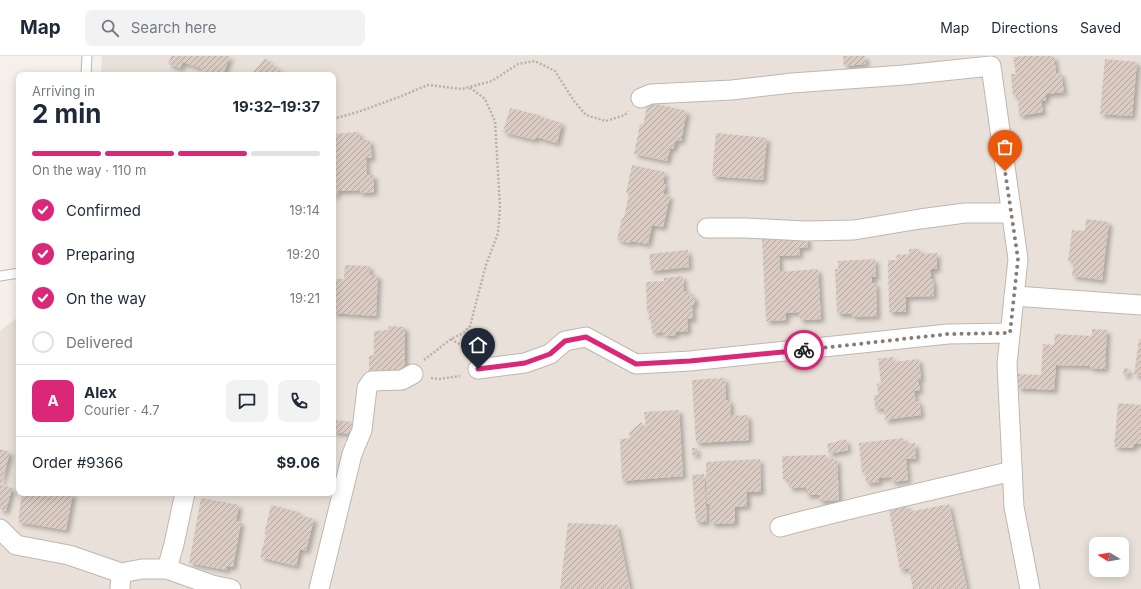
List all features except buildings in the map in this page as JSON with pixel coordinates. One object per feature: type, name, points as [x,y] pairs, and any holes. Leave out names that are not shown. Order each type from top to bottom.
[{"type":"street","points":[[641,98],[651,94],[732,90],[792,83],[904,75],[991,66],[1018,259],[1007,364],[1014,507],[1030,589]]},
{"type":"street","points":[[707,228],[805,231],[854,230],[965,213],[1011,213]]},
{"type":"street","points":[[1014,296],[1141,305]]},
{"type":"street","points":[[478,369],[525,363],[550,354],[565,341],[586,337],[636,364],[690,361],[948,334],[1010,333]]},
{"type":"street","points":[[319,589],[352,454],[362,430],[368,388],[372,381],[402,380],[413,374]]},
{"type":"street","points":[[780,528],[844,510],[924,493],[1012,471]]},
{"type":"street","points":[[167,569],[184,496]]},
{"type":"street","points":[[0,528],[16,545],[69,555],[120,581],[142,569],[167,569],[212,585],[232,589]]},
{"type":"lane","points":[[86,72],[87,56]]},
{"type":"lane","points":[[0,276],[16,273]]},
{"type":"path","points":[[336,118],[399,98],[428,85],[462,89],[492,81],[518,64],[535,61],[555,71],[574,101],[586,115],[606,121],[624,115],[641,98]]},
{"type":"path","points":[[469,87],[485,99],[495,121],[500,207],[498,233],[486,265],[470,326],[463,333],[447,342],[422,361],[413,374],[439,379],[460,376],[478,369]]},
{"type":"shaded area","points":[[102,56],[1141,56],[1141,589],[0,589],[0,331],[16,318],[16,496],[336,496],[336,72],[101,72]]},
{"type":"way so far","points":[[804,350],[948,334],[1010,333],[1018,259],[1005,171]]},
{"type":"route","points":[[478,369],[525,363],[550,354],[565,341],[586,337],[636,364],[690,361],[804,350]]}]
